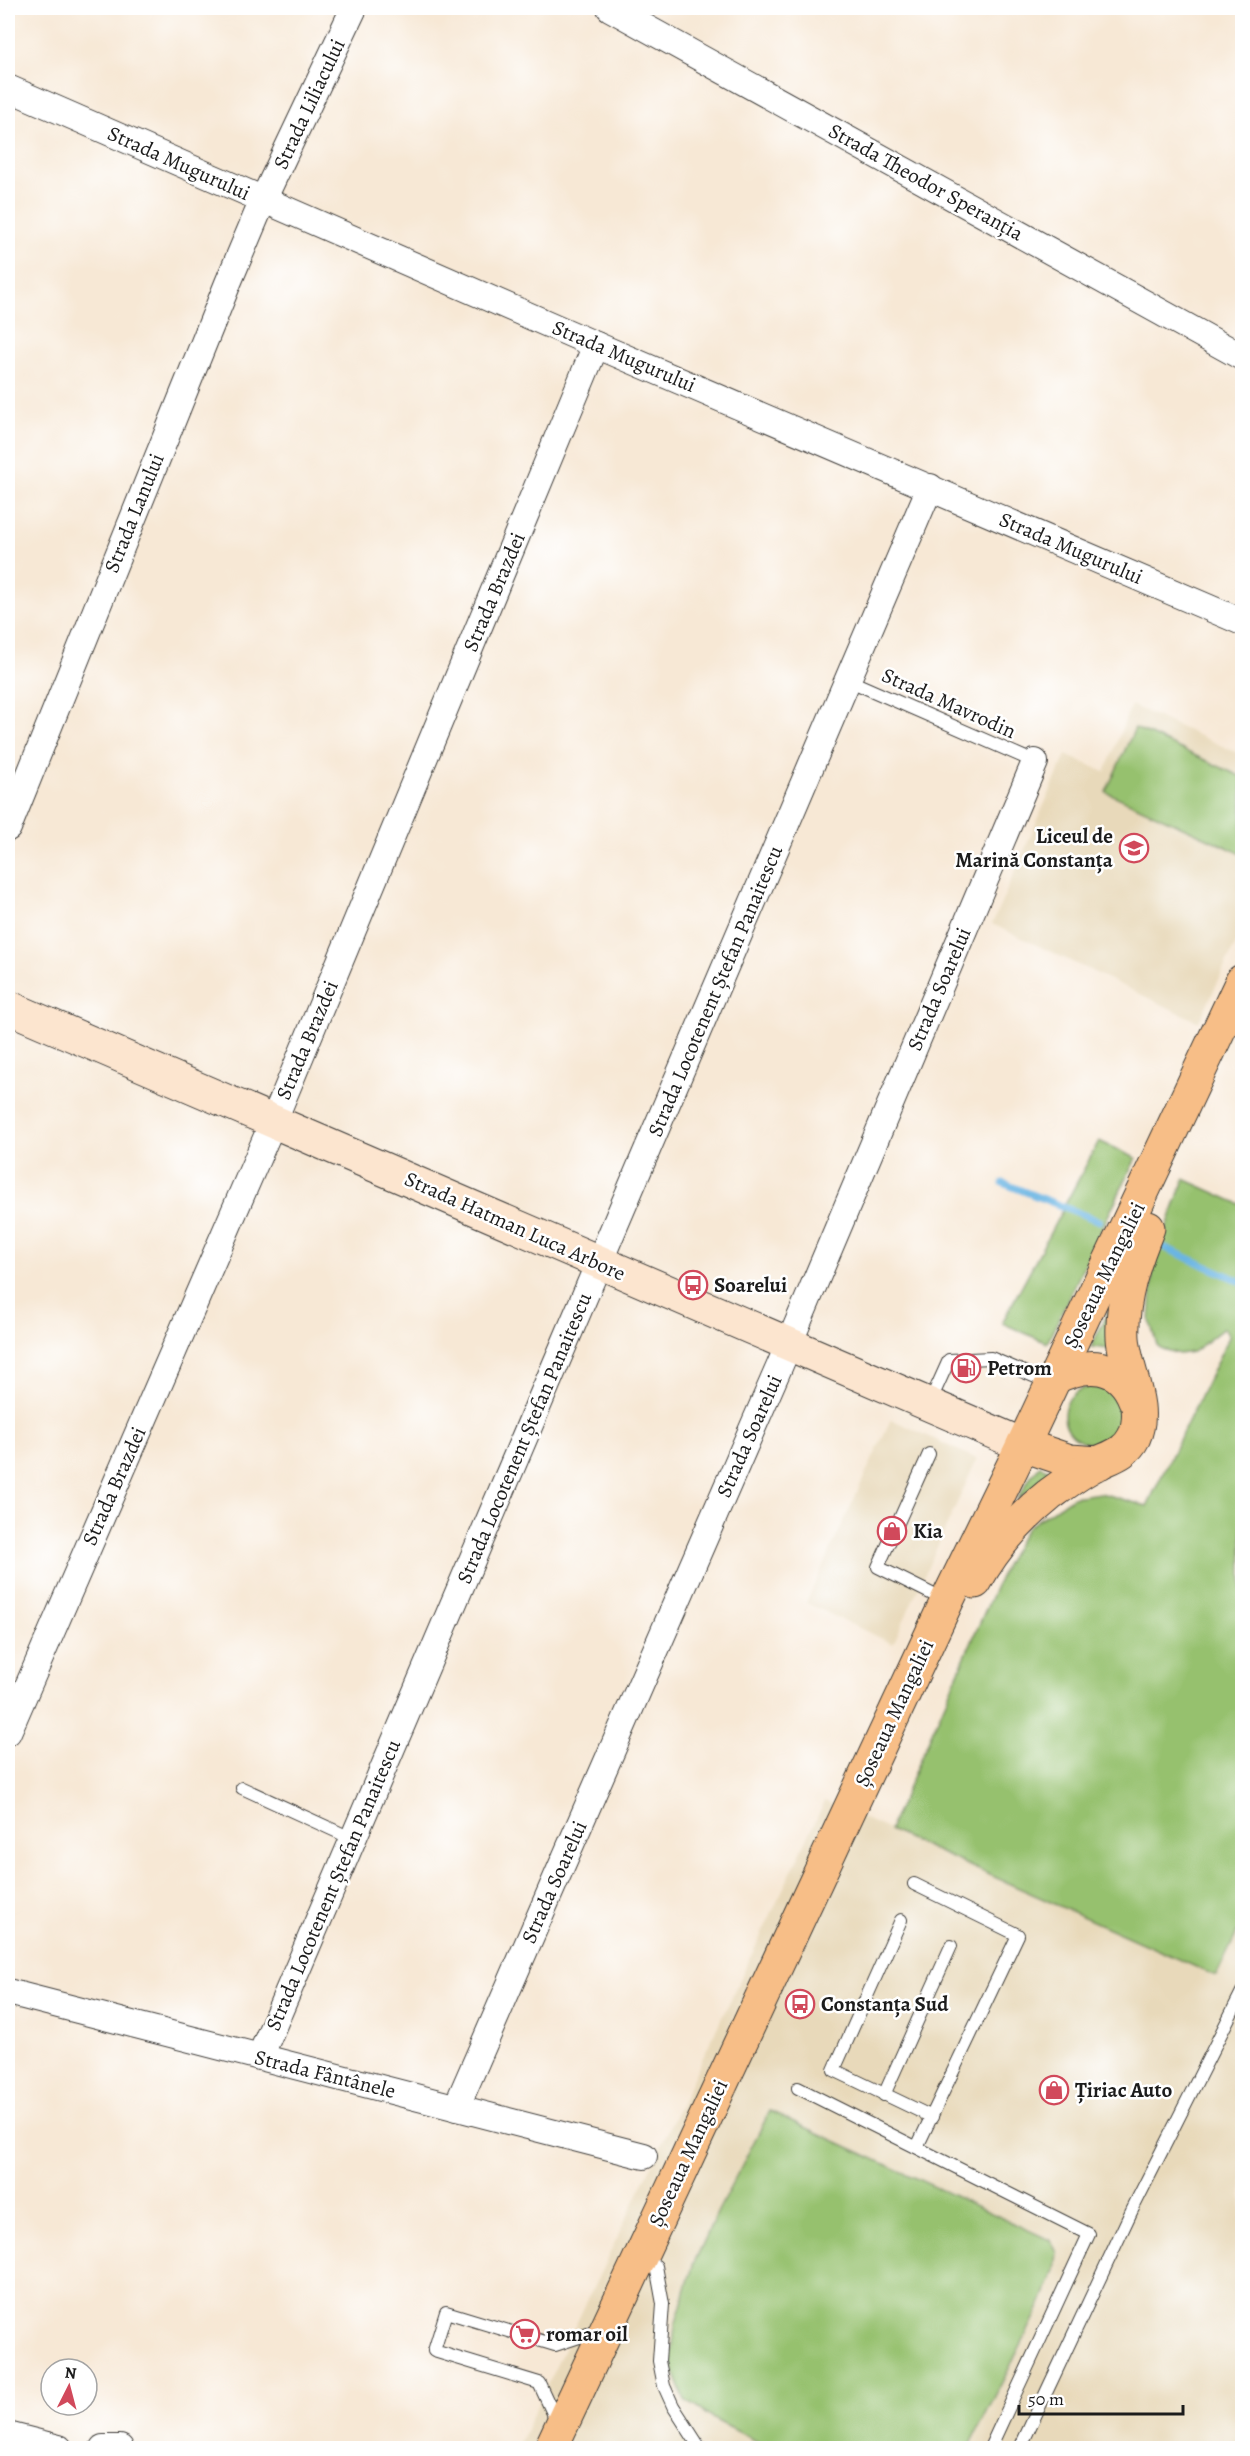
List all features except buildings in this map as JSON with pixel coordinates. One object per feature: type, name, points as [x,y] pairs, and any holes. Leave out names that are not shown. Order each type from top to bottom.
[{"type":"main road","name":"Șoseaua Mangaliei","points":[[561,2442],[607,2328],[946,1601],[1023,1445],[1242,981]]},
{"type":"main road","name":"Șoseaua Mangaliei","points":[[561,2442],[656,2266],[974,1584],[991,1556],[1034,1507],[1098,1463],[1113,1458],[1125,1449],[1133,1437],[1138,1422],[1138,1407],[1123,1338],[1125,1308],[1133,1269],[1171,1173],[1242,1025]]},
{"type":"main road","points":[[1053,1381],[1080,1368],[1094,1367],[1108,1371],[1122,1379],[1131,1389],[1138,1407]]},
{"type":"main road","points":[[1023,1445],[1070,1461],[1098,1463]]},
{"type":"street","name":"Strada Liliacului","points":[[263,200],[354,8]]},
{"type":"street","name":"Strada Theodor Speranția","points":[[610,8],[1242,357]]},
{"type":"street","name":"Strada Mugurului","points":[[8,88],[596,345],[1242,622]]},
{"type":"street","name":"Strada Lanului","points":[[8,828],[263,200]]},
{"type":"street","name":"Strada Brazdei","points":[[8,1732],[273,1120],[596,345]]},
{"type":"street","name":"Strada Locotenent Ștefan Panaitescu","points":[[260,2057],[930,487]]},
{"type":"street","name":"Strada Soarelui","points":[[456,2108],[789,1345],[1035,762]]},
{"type":"street","name":"Strada Hatman Luca Arbore","points":[[8,1007],[1023,1445]]},
{"type":"street","name":"Strada Fântânele","points":[[8,1992],[644,2156]]},
{"type":"street","points":[[8,2435],[59,2448]]},
{"type":"street","points":[[103,2448],[120,2448]]},
{"type":"lane","name":"Strada Mavrodin","points":[[848,680],[1035,762]]},
{"type":"lane","points":[[928,1405],[949,1360],[991,1358],[1053,1381]]},
{"type":"lane","points":[[929,1454],[878,1567],[946,1601]]},
{"type":"lane","points":[[242,1788],[353,1839]]},
{"type":"lane","points":[[914,1884],[1018,1935],[917,2147]]},
{"type":"lane","points":[[901,1920],[834,2070],[932,2117]]},
{"type":"lane","points":[[884,2095],[951,1946]]},
{"type":"lane","points":[[1020,2448],[1132,2210],[1242,1992]]},
{"type":"lane","points":[[798,2088],[1089,2234],[990,2448]]},
{"type":"lane","points":[[656,2266],[663,2304],[659,2361],[664,2386],[673,2406],[700,2448]]},
{"type":"lane","points":[[561,2442],[538,2383],[434,2351],[446,2312],[555,2345],[607,2328]]},
{"type":"shaded area","name":"Liceul de Marină Constanța","points":[[1131,705],[1242,755],[1242,930],[1199,1022],[992,924],[1066,755],[1105,772]]},
{"type":"shaded area","points":[[891,1419],[977,1459],[893,1644],[806,1603]]},
{"type":"shaded area","points":[[825,1801],[1215,1976],[1239,1929],[1242,1930],[1242,2448],[517,2448]]},
{"type":"green space","points":[[1135,728],[1242,777],[1242,854],[1106,792]]},
{"type":"green space","points":[[1099,1141],[1136,1158],[1047,1343],[1002,1323]]},
{"type":"green space","points":[[1184,1179],[1242,1205],[1242,1930],[1239,1929],[1216,1976],[889,1830],[1006,1563],[1027,1527],[1073,1497],[1100,1493],[1147,1506],[1229,1337],[1224,1328],[1193,1352],[1179,1354],[1162,1349],[1157,1345],[1150,1321],[1153,1266]]},
{"type":"green space","points":[[1118,1292],[1117,1350],[1091,1347]]},
{"type":"green space","points":[[1092,1387],[1103,1389],[1112,1395],[1118,1404],[1120,1415],[1118,1426],[1112,1435],[1103,1441],[1092,1443],[1081,1441],[1072,1435],[1066,1426],[1064,1415],[1066,1404],[1072,1395],[1081,1389]]},
{"type":"green space","points":[[1040,1466],[1054,1472],[1017,1500],[1031,1476]]},
{"type":"green space","points":[[770,2111],[1050,2240],[1057,2252],[1055,2270],[1041,2305],[969,2448],[770,2448],[715,2420],[685,2400],[671,2364],[675,2326],[693,2265]]},
{"type":"waterway","points":[[1003,1183],[1099,1221]]},
{"type":"waterway","points":[[1161,1246],[1242,1282]]},
{"type":"place","name":"Liceul de Marină Constanța","points":[[1134,848]]},
{"type":"place","name":"Soarelui","points":[[693,1285]]},
{"type":"place","name":"Petrom","points":[[966,1368]]},
{"type":"place","name":"Kia","points":[[892,1531]]},
{"type":"place","name":"Constanța Sud","points":[[800,2004]]},
{"type":"place","name":"Țiriac Auto","points":[[1054,2090]]},
{"type":"place","name":"romar oil","points":[[525,2334]]}]
